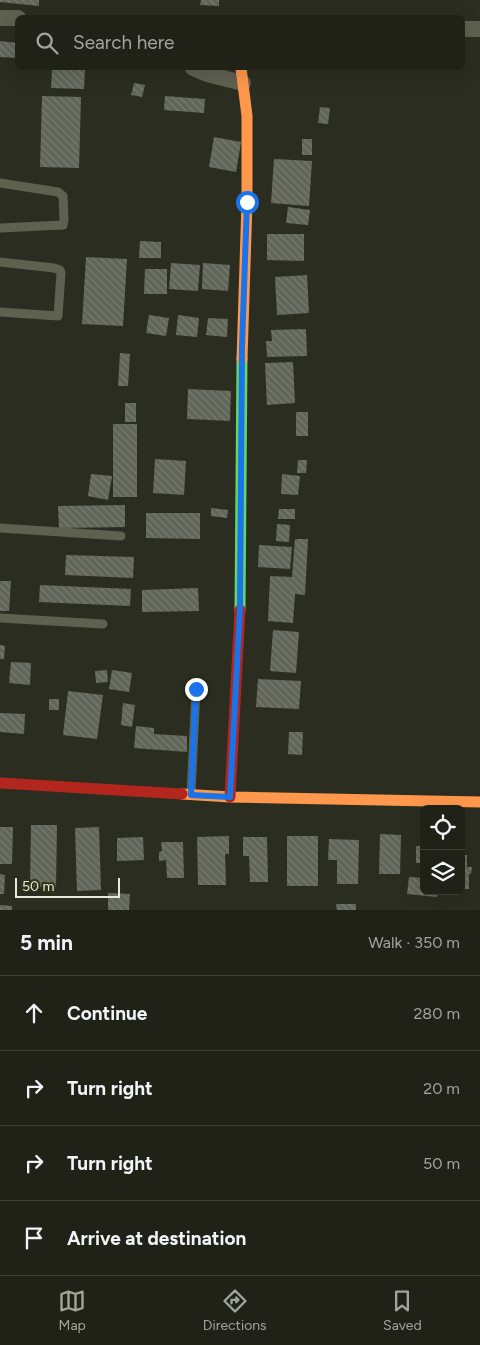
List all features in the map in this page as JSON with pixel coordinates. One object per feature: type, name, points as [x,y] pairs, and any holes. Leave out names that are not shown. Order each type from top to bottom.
[{"type":"street","points":[[0,18],[15,18]]},
{"type":"street","points":[[465,29],[480,29]]},
{"type":"street","points":[[198,70],[207,74],[242,75],[247,116],[247,202],[242,347],[240,609],[230,797]]},
{"type":"street","points":[[0,783],[230,797],[480,802]]},
{"type":"lane","points":[[0,183],[58,192],[63,196],[64,220],[63,225],[0,228]]},
{"type":"lane","points":[[0,262],[54,268],[60,270],[61,273],[58,316],[0,312]]},
{"type":"lane","points":[[0,528],[121,536]]},
{"type":"lane","points":[[0,618],[103,624]]},
{"type":"lane","points":[[191,795],[196,689]]},
{"type":"building","points":[[0,0],[39,0],[39,6],[0,2]]},
{"type":"building","points":[[201,0],[219,0],[219,6],[200,5]]},
{"type":"building","points":[[0,41],[15,43],[15,58],[0,57]]},
{"type":"building","points":[[52,70],[85,70],[84,89],[51,88]]},
{"type":"building","points":[[134,83],[145,85],[142,97],[131,95]]},
{"type":"building","points":[[42,96],[81,97],[79,168],[40,167]]},
{"type":"building","points":[[165,96],[205,99],[204,113],[164,110]]},
{"type":"building","points":[[320,107],[330,108],[328,124],[318,123]]},
{"type":"building","points":[[214,137],[241,142],[236,172],[209,167]]},
{"type":"building","points":[[302,139],[312,139],[312,155],[302,155]]},
{"type":"building","points":[[274,159],[312,161],[309,206],[271,203]]},
{"type":"building","points":[[288,207],[310,210],[308,225],[286,223]]},
{"type":"building","points":[[267,234],[304,234],[304,261],[267,260]]},
{"type":"building","points":[[140,241],[161,242],[161,258],[139,258]]},
{"type":"building","points":[[86,257],[127,259],[123,326],[82,324]]},
{"type":"building","points":[[171,263],[200,265],[198,291],[169,289]]},
{"type":"building","points":[[203,263],[230,265],[228,291],[202,289]]},
{"type":"building","points":[[145,269],[167,269],[167,294],[144,294]]},
{"type":"building","points":[[307,275],[309,313],[277,315],[275,277]]},
{"type":"building","points":[[149,315],[169,318],[166,336],[146,333]]},
{"type":"building","points":[[178,315],[199,318],[197,337],[176,335]]},
{"type":"building","points":[[208,318],[228,319],[227,337],[206,335]]},
{"type":"building","points":[[306,329],[307,356],[267,357],[266,341],[272,341],[271,330]]},
{"type":"building","points":[[120,353],[130,354],[128,386],[118,386]]},
{"type":"building","points":[[293,362],[295,403],[267,405],[265,363]]},
{"type":"building","points":[[188,389],[231,391],[230,421],[187,419]]},
{"type":"building","points":[[125,403],[136,403],[136,422],[125,422]]},
{"type":"building","points":[[296,412],[308,412],[308,436],[296,436]]},
{"type":"building","points":[[113,424],[137,424],[137,497],[113,497]]},
{"type":"building","points":[[155,459],[186,461],[184,495],[153,493]]},
{"type":"building","points":[[298,460],[307,460],[306,473],[297,473]]},
{"type":"building","points":[[91,474],[112,476],[108,500],[88,496]]},
{"type":"building","points":[[282,474],[300,476],[298,495],[281,494]]},
{"type":"building","points":[[125,505],[125,527],[59,528],[58,506]]},
{"type":"building","points":[[211,508],[228,510],[227,518],[211,516]]},
{"type":"building","points":[[279,509],[295,509],[295,519],[278,519]]},
{"type":"building","points":[[146,513],[200,513],[200,539],[146,538]]},
{"type":"building","points":[[277,524],[290,525],[289,542],[276,541]]},
{"type":"building","points":[[295,539],[308,539],[305,595],[295,594],[293,623],[268,621],[270,576],[292,577]]},
{"type":"building","points":[[259,545],[292,547],[290,569],[258,567]]},
{"type":"building","points":[[66,555],[134,557],[133,578],[65,575]]},
{"type":"building","points":[[0,581],[11,581],[9,611],[0,611]]},
{"type":"building","points":[[40,585],[131,589],[130,606],[39,602]]},
{"type":"building","points":[[198,588],[199,611],[142,612],[142,590]]},
{"type":"building","points":[[273,630],[299,632],[296,673],[270,671]]},
{"type":"building","points":[[0,645],[5,646],[4,659],[0,659]]},
{"type":"building","points":[[11,662],[31,663],[30,685],[9,683]]},
{"type":"building","points":[[107,670],[108,682],[96,683],[95,671]]},
{"type":"building","points":[[112,670],[132,673],[129,692],[109,689]]},
{"type":"building","points":[[258,679],[301,681],[299,709],[256,707]]},
{"type":"building","points":[[68,691],[103,695],[97,739],[63,735]]},
{"type":"building","points":[[49,699],[59,699],[59,710],[49,710]]},
{"type":"building","points":[[123,703],[135,705],[132,727],[121,725]]},
{"type":"building","points":[[0,713],[25,714],[24,734],[0,732]]},
{"type":"building","points":[[136,726],[154,728],[154,734],[187,736],[187,752],[134,748]]},
{"type":"building","points":[[289,732],[303,732],[302,755],[288,754]]},
{"type":"building","points":[[31,825],[57,825],[56,887],[30,887]]},
{"type":"building","points":[[0,827],[13,827],[12,864],[0,864]]},
{"type":"building","points":[[99,827],[101,890],[77,891],[75,828]]},
{"type":"building","points":[[380,834],[401,835],[400,874],[379,874]]},
{"type":"building","points":[[229,836],[229,854],[225,854],[226,885],[198,885],[197,837]]},
{"type":"building","points":[[287,836],[318,836],[318,886],[287,886]]},
{"type":"building","points":[[143,837],[144,860],[117,861],[117,838]]},
{"type":"building","points":[[243,837],[267,837],[268,882],[250,882],[249,856],[243,856]]},
{"type":"building","points":[[329,839],[359,840],[358,884],[337,884],[337,860],[328,860]]},
{"type":"building","points":[[161,842],[183,842],[184,878],[167,878],[166,860],[159,861],[159,852],[162,851]]},
{"type":"building","points":[[416,846],[420,846],[420,863],[416,863]]},
{"type":"building","points":[[465,855],[467,855],[467,867],[472,867],[471,874],[469,874],[469,889],[465,889]]},
{"type":"building","points":[[0,874],[5,875],[4,894],[0,894]]},
{"type":"building","points":[[409,877],[420,878],[420,895],[437,895],[437,897],[407,894]]},
{"type":"building","points":[[108,893],[130,894],[129,910],[108,910]]},
{"type":"building","points":[[336,904],[356,904],[356,910],[337,910]]},
{"type":"building","points":[[0,905],[12,906],[12,910],[0,910]]},
{"type":"traffic: fast","points":[[240,610],[242,359]]},
{"type":"traffic: slow","points":[[241,70],[247,116],[247,202],[242,359]]},
{"type":"traffic: slow","points":[[182,794],[230,797],[480,802]]},
{"type":"traffic: jam","points":[[230,797],[240,610]]},
{"type":"traffic: jam","points":[[0,783],[182,794]]},
{"type":"route","points":[[196,689],[191,795],[230,797],[240,609],[242,347],[247,202]]}]
